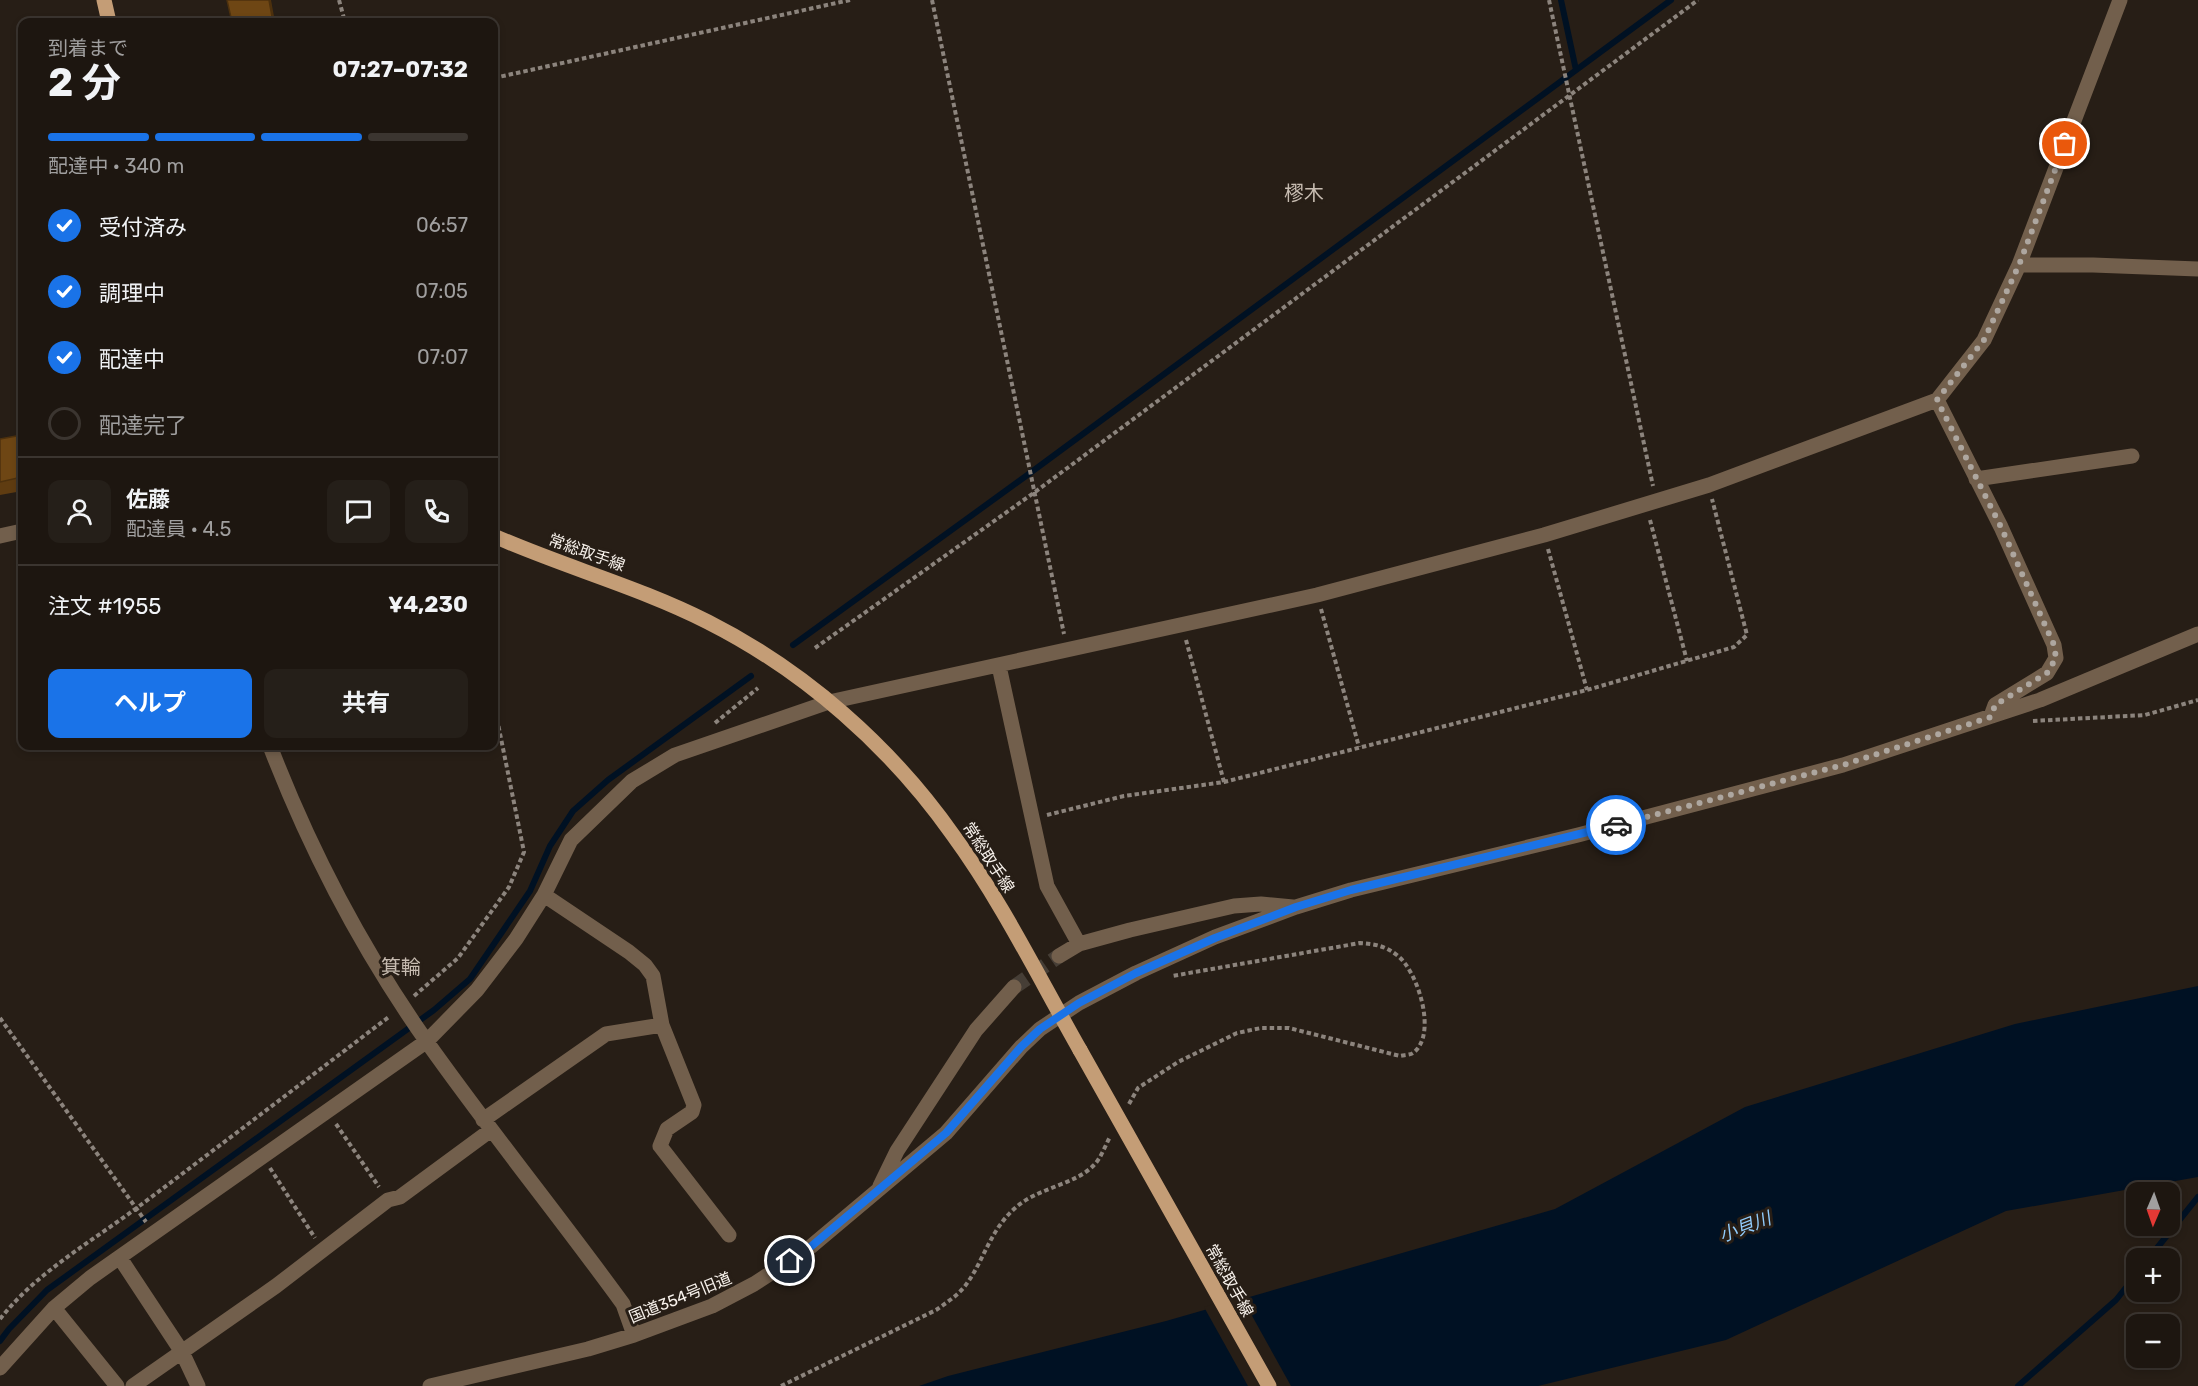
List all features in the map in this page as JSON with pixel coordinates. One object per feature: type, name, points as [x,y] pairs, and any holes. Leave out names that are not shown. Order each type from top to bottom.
[{"type":"main road","points":[[105,0],[108,18]]},
{"type":"main road","name":"常総取手線","points":[[498,538],[658,598],[709,622],[755,648],[829,702],[863,731],[895,764],[953,834],[1006,917],[1269,1386]]},
{"type":"street","points":[[0,1368],[54,1308],[90,1278],[262,1158],[424,1038],[477,990],[516,939],[544,895],[571,840],[632,781],[675,755],[829,702],[1317,595],[1544,535],[1709,484],[1937,400],[1984,340],[2019,265],[2120,0]]},
{"type":"street","points":[[2019,265],[2198,268]]},
{"type":"street","points":[[1937,400],[2001,527],[2054,645],[2056,658],[2047,673],[1995,705],[1991,717]]},
{"type":"street","points":[[1976,479],[2132,456]]},
{"type":"street","points":[[0,536],[18,532]]},
{"type":"street","name":"国道354号旧道","points":[[430,1386],[588,1349],[634,1335],[712,1306],[754,1284],[808,1249],[946,1133],[1021,1047],[1060,1015],[1136,973],[1215,938],[1296,907],[1351,890],[1578,835],[1843,765],[2040,700],[2198,634]]},
{"type":"street","points":[[999,666],[1047,886],[1079,944]]},
{"type":"street","points":[[272,750],[323,866],[358,932],[406,1010],[487,1125],[623,1304],[634,1335]]},
{"type":"street","points":[[544,895],[629,952],[645,965],[653,976],[662,1024],[694,1105],[692,1112],[667,1128],[660,1146],[729,1235]]},
{"type":"street","points":[[1059,956],[1079,944],[1234,906],[1261,904],[1296,907]]},
{"type":"street","points":[[877,1191],[897,1151],[976,1030],[1014,987]]},
{"type":"street","points":[[133,1386],[323,1251],[388,1200],[400,1197],[487,1125],[606,1034],[662,1024]]},
{"type":"street","points":[[120,1258],[182,1353],[198,1386]]},
{"type":"street","points":[[54,1308],[117,1386]]},
{"type":"path","points":[[339,0],[344,18]]},
{"type":"path","points":[[498,77],[850,0]]},
{"type":"path","points":[[932,0],[1068,651]]},
{"type":"path","points":[[1549,0],[1651,502],[1688,661]]},
{"type":"path","points":[[815,648],[1035,492],[1698,0]]},
{"type":"path","points":[[1031,819],[1124,796],[1224,782],[1587,690],[1734,647],[1747,635],[1709,484]]},
{"type":"path","points":[[1544,535],[1587,690]]},
{"type":"path","points":[[1317,595],[1359,747]]},
{"type":"path","points":[[1182,626],[1224,782]]},
{"type":"path","points":[[2029,721],[2145,715],[2198,700]]},
{"type":"path","points":[[0,1318],[16,1298],[67,1257],[136,1209],[406,1010],[458,958],[509,887],[524,852],[498,724]]},
{"type":"path","points":[[1127,1108],[1138,1088],[1178,1062],[1237,1033],[1261,1028],[1289,1028],[1400,1056],[1412,1054],[1419,1047],[1424,1036],[1425,1021],[1418,986],[1400,958],[1380,945],[1360,943],[1166,977]]},
{"type":"path","points":[[0,1018],[139,1214]]},
{"type":"path","points":[[326,1110],[388,1200]]},
{"type":"path","points":[[781,1386],[936,1310],[950,1300],[964,1287],[991,1238],[1014,1208],[1046,1189],[1082,1175],[1096,1164],[1115,1128]]},
{"type":"path","points":[[262,1158],[323,1251]]},
{"type":"water","name":"小貝川","points":[[2198,986],[2198,1177],[2170,1182],[2126,1182],[2126,1190],[2006,1211],[1726,1340],[1538,1386],[919,1386],[948,1376],[1166,1321],[1555,1209],[1745,1107],[2015,1024]]},
{"type":"pier","points":[[1241,1296],[1291,1386],[1248,1386],[1204,1307]]},
{"type":"building","points":[[227,0],[269,0],[272,18],[231,18]]},
{"type":"building","points":[[18,436],[18,478],[0,482],[0,439]]},
{"type":"waterway","points":[[1561,0],[1576,70]]},
{"type":"waterway","points":[[793,645],[1671,0]]},
{"type":"waterway","points":[[0,1341],[47,1290],[434,1010],[470,979],[530,891],[550,846],[573,811],[608,780],[751,676]]},
{"type":"waterway","points":[[2157,1248],[2198,1197]]},
{"type":"waterway","points":[[2018,1386],[2116,1300],[2126,1288]]},
{"type":"tunnel","points":[[1014,987],[1059,956]]},
{"type":"way so far","points":[[1616,825],[1843,765],[1991,717],[1995,705],[2047,673],[2056,658],[2054,645],[2001,527],[1937,400],[1984,340],[2019,265],[2065,144]]},
{"type":"district","name":"樛木","points":[[1304,193]]},
{"type":"district","name":"箕輪","points":[[401,967]]},
{"type":"route","points":[[790,1261],[808,1249],[946,1133],[1021,1047],[1040,1029],[1079,1003],[1136,973],[1215,938],[1296,907],[1351,890],[1616,825]]}]
